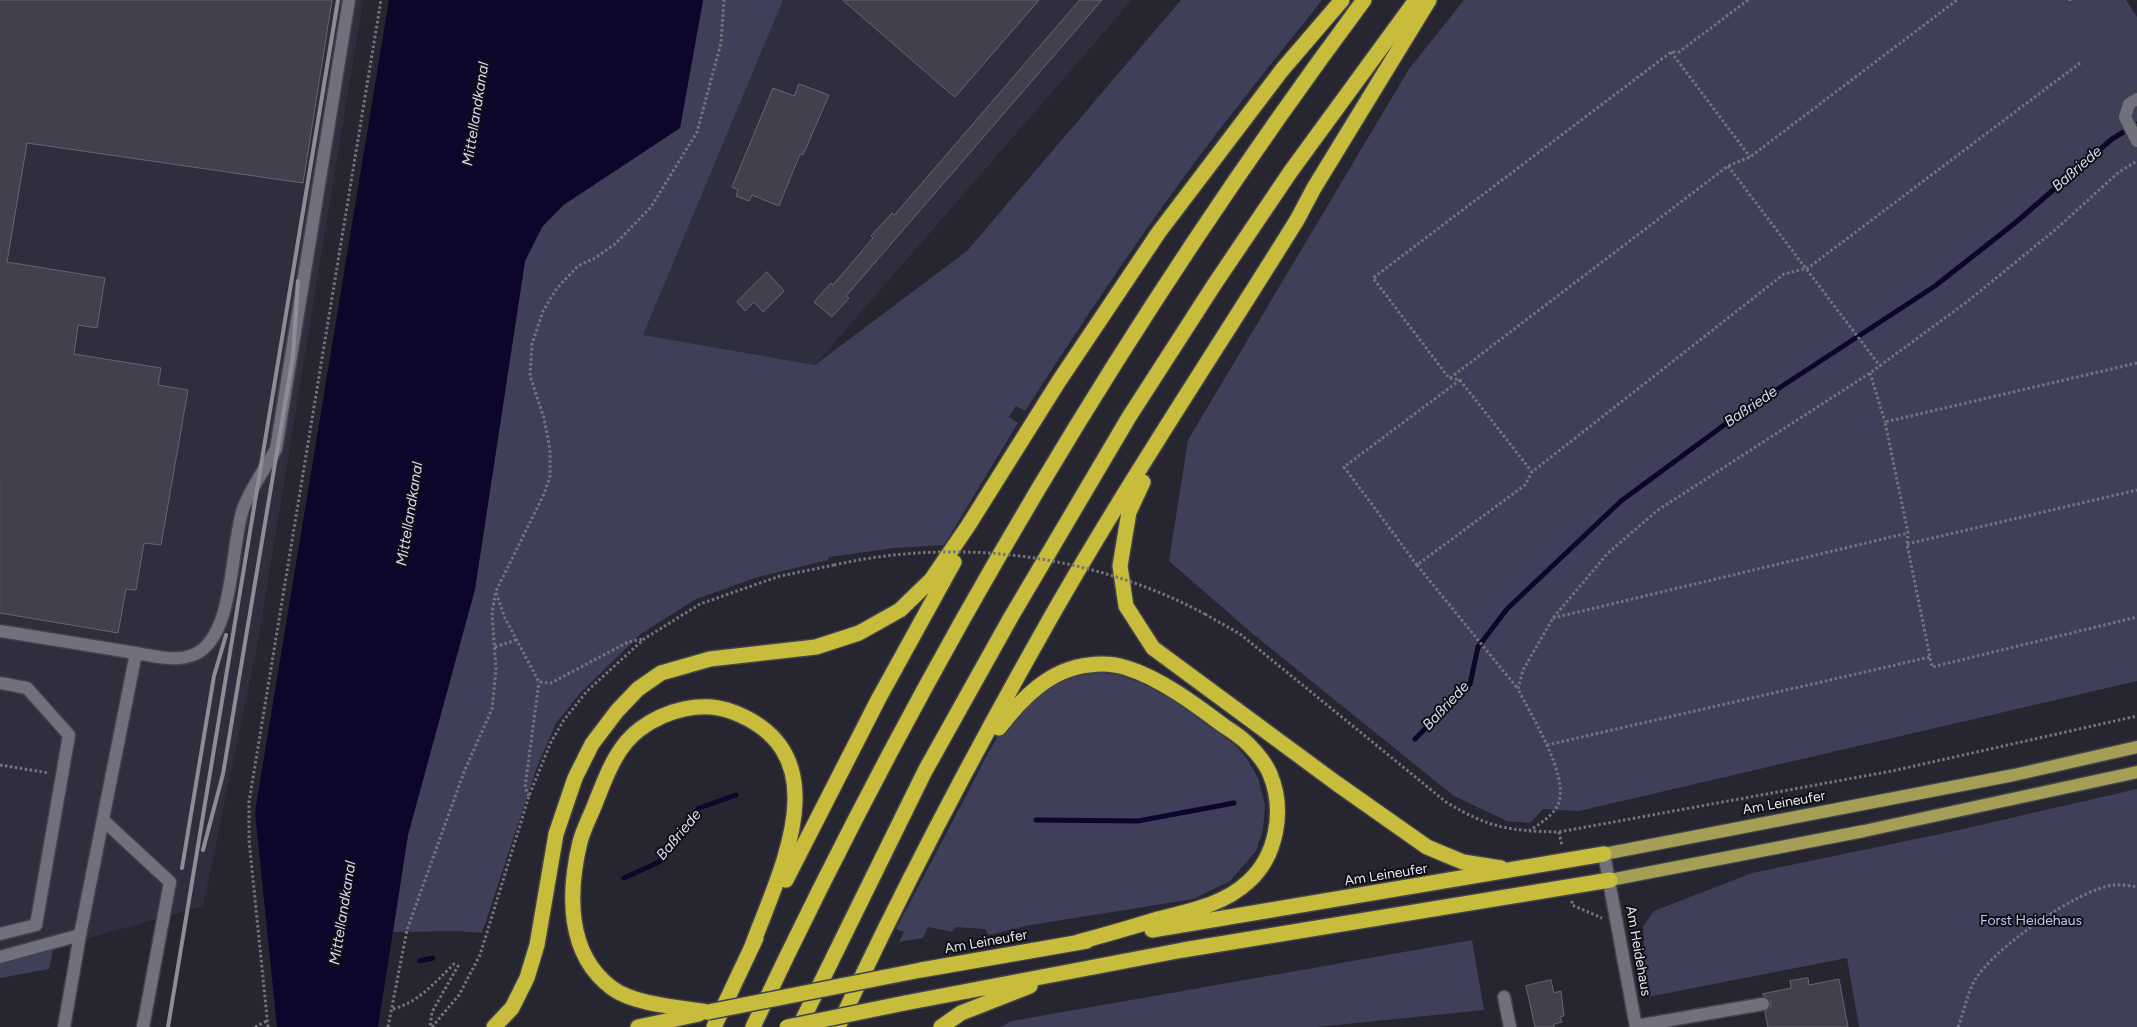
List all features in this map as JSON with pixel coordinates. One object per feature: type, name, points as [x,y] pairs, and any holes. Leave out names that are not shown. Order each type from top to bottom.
[{"type":"highway","points":[[494,1027],[512,1008],[527,978],[537,945],[556,834],[575,778],[592,744],[617,711],[638,689],[661,673],[710,659],[816,647],[859,633],[900,610],[931,580],[1004,471],[1059,381],[1159,232],[1263,93],[1342,0]]},
{"type":"highway","points":[[753,1027],[888,756],[974,598],[1043,482],[1172,272],[1257,148],[1364,0]]},
{"type":"highway","points":[[799,1027],[924,771],[1010,618],[1124,426],[1214,285],[1291,171],[1416,0]]},
{"type":"highway","points":[[838,1027],[877,943],[940,819],[1052,615],[1174,414],[1297,220],[1314,188],[1429,0]]},
{"type":"highway","points":[[1174,414],[1129,512],[1120,566],[1126,606],[1153,648],[1328,777],[1427,846],[1463,862],[1515,870]]},
{"type":"highway","points":[[714,1027],[752,946],[879,698],[1004,471]]},
{"type":"highway","points":[[940,819],[990,740],[1014,709],[1037,686],[1066,670],[1089,665],[1118,666],[1147,676],[1192,702],[1247,743],[1270,773],[1276,795],[1279,819],[1273,841],[1262,864],[1249,881],[1235,892],[1213,904],[1078,942]]},
{"type":"highway","points":[[708,1012],[635,998],[613,989],[596,972],[583,953],[576,932],[572,886],[581,840],[619,750],[639,730],[660,716],[682,709],[702,707],[726,710],[744,716],[770,734],[776,739],[788,757],[794,775],[796,816],[785,857],[752,946]]},
{"type":"highway","name":"Am Leineufer","points":[[645,1026],[921,970],[1604,854]]},
{"type":"highway","points":[[787,1027],[1076,969],[1610,880]]},
{"type":"highway","points":[[941,1027],[961,1014],[993,999],[1076,969]]},
{"type":"main road","name":"Am Leineufer","points":[[1604,854],[2014,775],[2137,747]]},
{"type":"main road","points":[[1610,880],[1864,831],[2137,772]]},
{"type":"lane","points":[[0,631],[169,659],[193,655],[210,643],[223,617],[243,509],[276,449],[349,0]]},
{"type":"lane","points":[[2135,137],[2125,117],[2129,104],[2137,99]]},
{"type":"lane","points":[[64,1027],[80,935],[136,653]]},
{"type":"lane","points":[[0,683],[27,688],[69,735],[36,925],[0,934]]},
{"type":"lane","points":[[103,820],[170,882],[143,1027]]},
{"type":"lane","name":"Am Heidehaus","points":[[1604,854],[1636,1027]]},
{"type":"lane","points":[[0,957],[80,935]]},
{"type":"lane","points":[[1504,997],[1510,1027]]},
{"type":"lane","points":[[1636,1027],[1763,1004]]},
{"type":"path","points":[[268,1027],[249,840],[249,802],[382,0]]},
{"type":"path","points":[[388,1027],[407,930],[464,772],[492,709],[496,670],[492,612],[496,591],[544,494],[550,476],[550,450],[544,418],[530,376],[532,344],[543,311],[557,288],[578,266],[595,258],[615,244],[651,207],[698,132],[721,43],[724,0]]},
{"type":"path","points":[[1532,472],[1460,380],[1450,378],[1373,278],[1671,52],[1679,52],[1748,0]]},
{"type":"path","points":[[1450,378],[1728,166],[1750,157],[1957,0]]},
{"type":"path","points":[[1671,52],[1750,157]]},
{"type":"path","points":[[1417,565],[1525,485],[1532,472],[1784,274],[1808,268],[2080,63]]},
{"type":"path","points":[[1518,689],[1523,670],[1553,618],[1608,553],[1658,510],[1880,366],[1968,301],[2055,230],[2119,172],[2137,161]]},
{"type":"path","points":[[1728,166],[1808,268],[1880,366]]},
{"type":"path","points":[[1885,422],[2137,363]]},
{"type":"path","points":[[1870,373],[1885,422],[1908,533],[1907,544],[1932,667],[2137,617]]},
{"type":"path","points":[[1460,380],[1344,466],[1417,565],[1518,689],[1547,744],[1561,786],[1559,804],[1548,818],[1529,832]]},
{"type":"path","points":[[1907,544],[2137,490]]},
{"type":"path","points":[[1553,618],[1908,533]]},
{"type":"path","points":[[834,565],[894,555],[950,552],[999,554],[1082,566],[1125,579],[1168,596],[1240,634],[1446,802],[1474,819],[1506,829],[1529,832],[1559,832],[1882,773],[2137,716]]},
{"type":"path","points":[[496,591],[505,618],[539,682],[525,787],[529,796]]},
{"type":"path","points":[[539,682],[551,683],[628,642],[644,639]]},
{"type":"path","points":[[495,647],[516,640]]},
{"type":"path","points":[[1547,744],[1930,657]]},
{"type":"path","points":[[0,765],[62,776]]},
{"type":"path","points":[[1958,1027],[1974,981],[1997,954],[2018,936],[2088,893],[2114,885],[2137,887]]},
{"type":"path","points":[[393,1009],[406,1005],[422,995],[454,964],[458,966],[432,1012],[430,1027]]},
{"type":"path","points":[[255,1027],[267,1021]]},
{"type":"shaded area","points":[[0,0],[363,0],[258,641],[203,906],[0,963]]},
{"type":"shaded area","points":[[783,0],[1132,0],[815,365],[643,335]]},
{"type":"green space","points":[[703,0],[783,0],[643,335],[815,365],[967,251],[1181,0],[1322,0],[1179,183],[1108,285],[1025,411],[1016,406],[1009,417],[1018,423],[944,545],[894,548],[829,557],[828,560],[758,577],[696,599],[642,633],[581,692],[556,723],[537,767],[482,933],[455,931],[393,932],[408,835],[475,589],[525,261],[542,227],[564,205],[680,128]]},
{"type":"green space","points":[[1464,0],[2126,0],[2137,17],[2137,681],[1579,811],[1543,809],[1530,823],[1507,821],[1454,796],[1253,634],[1169,561],[1188,440],[1409,69]]},
{"type":"green space","points":[[1099,673],[1119,675],[1146,685],[1174,701],[1235,745],[1248,760],[1258,778],[1265,805],[1263,830],[1256,851],[1230,881],[1193,899],[1025,926],[989,935],[985,929],[956,927],[952,932],[928,927],[923,938],[899,942],[904,932],[896,929],[985,759],[1007,722],[1024,704],[1050,686],[1078,676]]},
{"type":"green space","name":"Forst Heidehaus","points":[[2137,789],[2137,1027],[1859,1027],[1847,958],[1647,997],[1643,927],[1654,911],[1752,873],[1950,832]]},
{"type":"green space","points":[[1472,940],[1484,1010],[1317,1027],[1000,1027],[1012,1021]]},
{"type":"green space","points":[[53,950],[49,969],[0,978],[0,962]]},
{"type":"water","name":"Mittellandkanal","points":[[389,0],[703,0],[680,128],[563,205],[542,227],[525,261],[475,589],[408,835],[378,1027],[277,1027],[255,812]]},
{"type":"building","points":[[0,0],[332,0],[303,183],[27,143],[7,262],[105,278],[97,328],[78,325],[74,354],[161,368],[158,385],[188,390],[161,545],[144,543],[136,590],[126,589],[118,633],[0,613]]},
{"type":"building","points":[[843,0],[1039,0],[955,97]]},
{"type":"building","points":[[1080,0],[1102,0],[846,296],[849,298],[832,317],[814,302],[831,283],[833,285],[873,238],[871,236],[892,213],[894,215]]},
{"type":"building","points":[[799,84],[829,95],[803,155],[800,154],[779,206],[752,195],[749,201],[736,196],[738,190],[732,187],[773,88],[794,96]]},
{"type":"building","points":[[767,272],[784,291],[763,312],[754,302],[745,311],[737,302]]},
{"type":"building","points":[[1808,978],[1809,985],[1839,979],[1848,1027],[1768,1027],[1765,1012],[1770,1007],[1771,1002],[1762,994],[1791,988],[1790,981]]},
{"type":"building","points":[[1551,980],[1554,993],[1561,991],[1564,1016],[1560,1017],[1562,1022],[1554,1024],[1554,1027],[1535,1027],[1526,986]]},
{"type":"waterway","name":"Baßriede","points":[[1415,739],[1470,684],[1478,647],[1507,609],[1621,501],[1735,417],[1935,286],[2015,223],[2112,139],[2137,124]]},
{"type":"waterway","name":"Baßriede","points":[[624,878],[659,862],[699,808],[736,795]]},
{"type":"waterway","name":"Baßriede","points":[[1036,820],[1138,821],[1234,803]]},
{"type":"waterway","name":"Baßriede","points":[[420,961],[433,958]]},
{"type":"railway","points":[[168,1027],[338,0]]},
{"type":"railway","points":[[203,850],[223,774],[293,356],[298,281]]},
{"type":"railway","points":[[182,868],[214,676],[226,635]]}]
